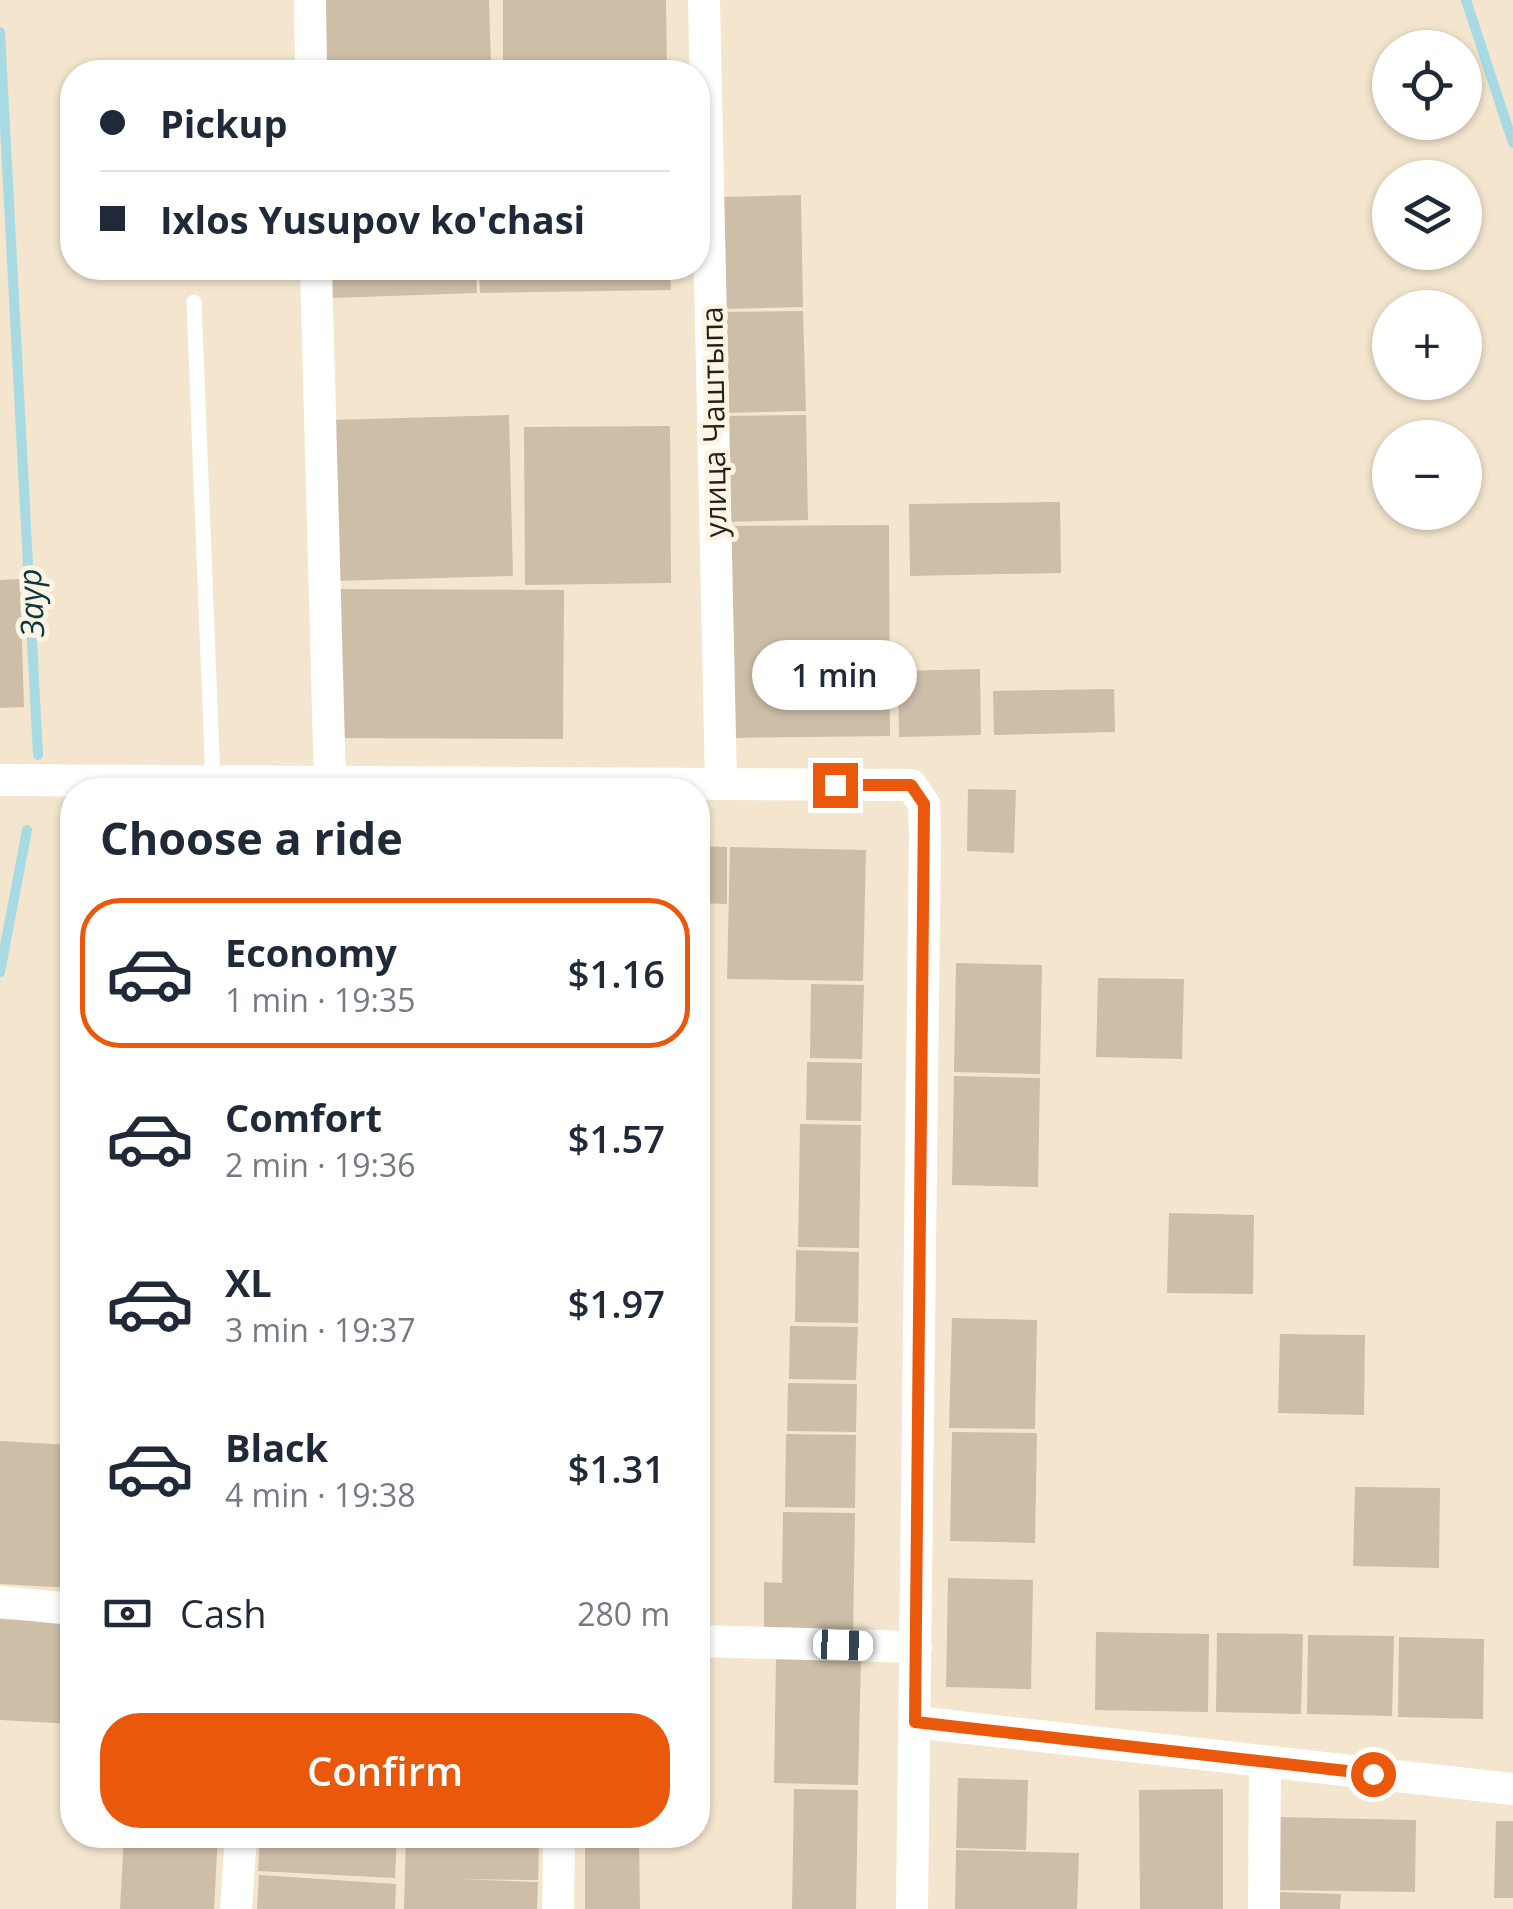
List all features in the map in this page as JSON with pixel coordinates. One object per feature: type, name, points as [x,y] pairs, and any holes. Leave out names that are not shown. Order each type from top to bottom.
[{"type":"street","points":[[310,0],[312,60]]},
{"type":"street","name":"улица Чаштыпа","points":[[704,0],[705,60]]},
{"type":"street","name":"улица Чаштыпа","points":[[710,277],[721,784]]},
{"type":"street","points":[[316,280],[330,778]]},
{"type":"street","points":[[0,780],[60,781]]},
{"type":"street","points":[[710,784],[911,785],[924,804],[912,1909]]},
{"type":"street","points":[[0,1602],[60,1609]]},
{"type":"street","points":[[710,1640],[916,1647]]},
{"type":"street","points":[[915,1722],[1513,1789]]},
{"type":"street","points":[[1264,1909],[1265,1763]]},
{"type":"street","points":[[236,1909],[239,1848]]},
{"type":"street","points":[[558,1909],[559,1848]]},
{"type":"lane","points":[[194,302],[213,778]]},
{"type":"building","points":[[325,0],[489,0],[491,60],[327,60]]},
{"type":"building","points":[[503,0],[666,0],[667,60],[503,60]]},
{"type":"building","points":[[801,195],[803,307],[722,309],[720,197]]},
{"type":"building","points":[[330,280],[476,280],[477,293],[331,298]]},
{"type":"building","points":[[479,280],[671,280],[671,290],[480,293]]},
{"type":"building","points":[[803,311],[806,411],[724,413],[721,312]]},
{"type":"building","points":[[509,415],[513,576],[335,581],[330,420]]},
{"type":"building","points":[[806,415],[808,520],[726,522],[724,416]]},
{"type":"building","points":[[670,426],[671,583],[525,585],[524,427]]},
{"type":"building","points":[[1060,502],[1061,573],[910,576],[909,504]]},
{"type":"building","points":[[889,525],[890,736],[727,738],[726,526]]},
{"type":"building","points":[[20,579],[24,707],[0,708],[0,580]]},
{"type":"building","points":[[332,589],[564,590],[563,739],[332,738]]},
{"type":"building","points":[[980,669],[981,735],[899,737],[898,671]]},
{"type":"building","points":[[1114,689],[1115,732],[994,735],[993,691]]},
{"type":"building","points":[[968,789],[1016,790],[1014,853],[967,851]]},
{"type":"building","points":[[710,846],[727,847],[727,904],[710,903]]},
{"type":"building","points":[[730,847],[866,850],[863,981],[727,979]]},
{"type":"building","points":[[956,963],[1042,965],[1040,1074],[954,1072]]},
{"type":"building","points":[[1098,978],[1184,979],[1182,1059],[1096,1057]]},
{"type":"building","points":[[811,984],[864,985],[862,1059],[810,1058]]},
{"type":"building","points":[[807,1062],[862,1063],[861,1121],[806,1120]]},
{"type":"building","points":[[954,1076],[1040,1078],[1038,1187],[952,1185]]},
{"type":"building","points":[[800,1124],[861,1125],[859,1248],[798,1247]]},
{"type":"building","points":[[1169,1213],[1254,1215],[1253,1294],[1167,1293]]},
{"type":"building","points":[[796,1250],[859,1252],[858,1323],[795,1322]]},
{"type":"building","points":[[952,1318],[1037,1320],[1035,1429],[949,1428]]},
{"type":"building","points":[[790,1326],[858,1327],[856,1380],[789,1379]]},
{"type":"building","points":[[1280,1334],[1365,1335],[1364,1415],[1278,1413]]},
{"type":"building","points":[[788,1383],[857,1384],[856,1432],[787,1431]]},
{"type":"building","points":[[952,1432],[1037,1433],[1035,1543],[950,1541]]},
{"type":"building","points":[[786,1434],[856,1435],[855,1508],[785,1507]]},
{"type":"building","points":[[0,1441],[60,1444],[60,1587],[0,1584]]},
{"type":"building","points":[[1355,1487],[1440,1488],[1439,1568],[1353,1566]]},
{"type":"building","points":[[783,1512],[855,1513],[853,1639],[764,1638],[764,1582],[782,1583]]},
{"type":"building","points":[[948,1578],[1033,1580],[1031,1689],[946,1687]]},
{"type":"building","points":[[0,1619],[60,1622],[60,1723],[0,1720]]},
{"type":"building","points":[[1096,1632],[1209,1634],[1208,1712],[1095,1710]]},
{"type":"building","points":[[1217,1633],[1303,1634],[1301,1714],[1216,1712]]},
{"type":"building","points":[[1308,1635],[1394,1636],[1392,1716],[1307,1714]]},
{"type":"building","points":[[1399,1637],[1484,1639],[1483,1719],[1398,1717]]},
{"type":"building","points":[[776,1658],[861,1659],[858,1785],[774,1783]]},
{"type":"building","points":[[958,1778],[1028,1780],[1026,1850],[956,1848]]},
{"type":"building","points":[[794,1789],[858,1790],[856,1909],[792,1909]]},
{"type":"building","points":[[1223,1789],[1223,1909],[1140,1909],[1139,1790]]},
{"type":"building","points":[[1277,1817],[1416,1820],[1415,1892],[1275,1890]]},
{"type":"building","points":[[1496,1821],[1513,1821],[1513,1898],[1494,1898]]},
{"type":"building","points":[[123,1848],[217,1848],[214,1909],[120,1909]]},
{"type":"building","points":[[259,1848],[396,1848],[395,1878],[258,1871]]},
{"type":"building","points":[[406,1848],[539,1848],[538,1880],[458,1879],[538,1882],[537,1909],[404,1909]]},
{"type":"building","points":[[585,1848],[639,1848],[640,1909],[585,1909]]},
{"type":"building","points":[[956,1850],[1079,1853],[1077,1909],[955,1909]]},
{"type":"building","points":[[259,1875],[396,1884],[395,1909],[257,1909]]},
{"type":"building","points":[[1276,1892],[1341,1894],[1340,1909],[1275,1909]]},
{"type":"waterway","points":[[1466,0],[1513,143]]},
{"type":"waterway","name":"Заур","points":[[0,32],[38,755]]},
{"type":"waterway","name":"Заур","points":[[0,972],[27,830]]},
{"type":"route","points":[[835,785],[911,785],[924,804],[915,1722],[1373,1774]]}]
